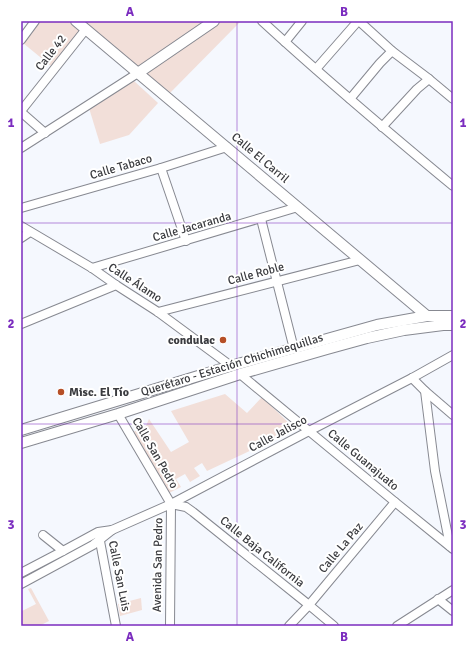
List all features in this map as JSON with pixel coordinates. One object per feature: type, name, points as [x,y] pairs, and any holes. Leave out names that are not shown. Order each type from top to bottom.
[{"type":"main road","name":"Calle El Carril","points":[[76,21],[427,316]]},
{"type":"main road","points":[[138,73],[214,21]]},
{"type":"main road","name":"Querétaro - Estación Chichimequillas","points":[[21,430],[231,366],[378,325],[427,316],[453,316]]},
{"type":"main road","points":[[448,325],[453,331]]},
{"type":"main road","name":"Querétaro - Estación Chichimequillas","points":[[21,443],[118,414],[240,374],[367,338],[404,330],[448,325]]},
{"type":"street","points":[[21,40],[35,21]]},
{"type":"street","points":[[262,21],[382,127],[453,186]]},
{"type":"street","points":[[285,42],[302,21]]},
{"type":"street","points":[[316,69],[359,21],[392,51],[453,99]]},
{"type":"street","name":"Calle 42","points":[[21,112],[86,29]]},
{"type":"street","points":[[350,99],[392,51]]},
{"type":"street","points":[[21,148],[138,73]]},
{"type":"street","points":[[382,127],[417,89],[429,79]]},
{"type":"street","points":[[21,112],[45,133]]},
{"type":"street","name":"Calle Tabaco","points":[[21,208],[161,168],[227,147]]},
{"type":"street","points":[[161,168],[186,241]]},
{"type":"street","name":"Calle Jacaranda","points":[[92,268],[298,207]]},
{"type":"street","points":[[261,219],[278,281],[294,349]]},
{"type":"street","name":"Calle Álamo","points":[[21,226],[92,268],[158,312],[231,366]]},
{"type":"street","points":[[21,238],[30,232]]},
{"type":"street","name":"Calle Roble","points":[[158,312],[360,260]]},
{"type":"street","points":[[21,324],[116,285]]},
{"type":"street","name":"Calle Jalisco","points":[[21,573],[63,552],[98,532],[112,530],[171,504],[453,355]]},
{"type":"street","name":"Calle Guanajuato","points":[[240,374],[394,502],[452,548]]},
{"type":"street","points":[[412,378],[453,415]]},
{"type":"street","points":[[425,391],[435,471],[452,548]]},
{"type":"street","name":"Calle San Pedro","points":[[118,414],[171,504]]},
{"type":"street","name":"Calle La Paz","points":[[289,626],[309,605],[394,502]]},
{"type":"street","name":"Calle Baja California","points":[[171,504],[186,507],[334,626]]},
{"type":"street","name":"Avenida San Pedro","points":[[170,626],[171,504]]},
{"type":"street","name":"Calle Jalisco","points":[[21,584],[93,546],[112,530]]},
{"type":"street","name":"Calle San Luis","points":[[98,532],[116,626]]},
{"type":"street","points":[[43,535],[63,552]]},
{"type":"street","points":[[397,626],[453,590]]},
{"type":"street","points":[[438,599],[453,612]]},
{"type":"shaded area","points":[[39,21],[68,21],[81,32],[51,66],[23,43]]},
{"type":"shaded area","points":[[78,21],[213,21],[137,70]]},
{"type":"shaded area","points":[[221,21],[241,21],[167,96],[141,74]]},
{"type":"shaded area","points":[[134,81],[158,103],[129,135],[100,144],[89,108]]},
{"type":"shaded area","points":[[225,394],[247,413],[262,397],[294,428],[290,432],[207,471],[202,463],[194,468],[200,476],[190,482],[185,474],[176,479],[181,487],[167,494],[133,432],[146,426],[149,419],[171,452],[189,442],[171,411]]},
{"type":"shaded area","points":[[31,588],[49,621],[41,626],[21,626],[21,610],[22,611],[36,604],[28,589]]},
{"type":"shaded area","points":[[141,598],[142,610],[120,616],[118,604]]},
{"type":"place","name":"condulac","points":[[223,340]]},
{"type":"place","name":"Misc. El Tío","points":[[61,392]]}]
